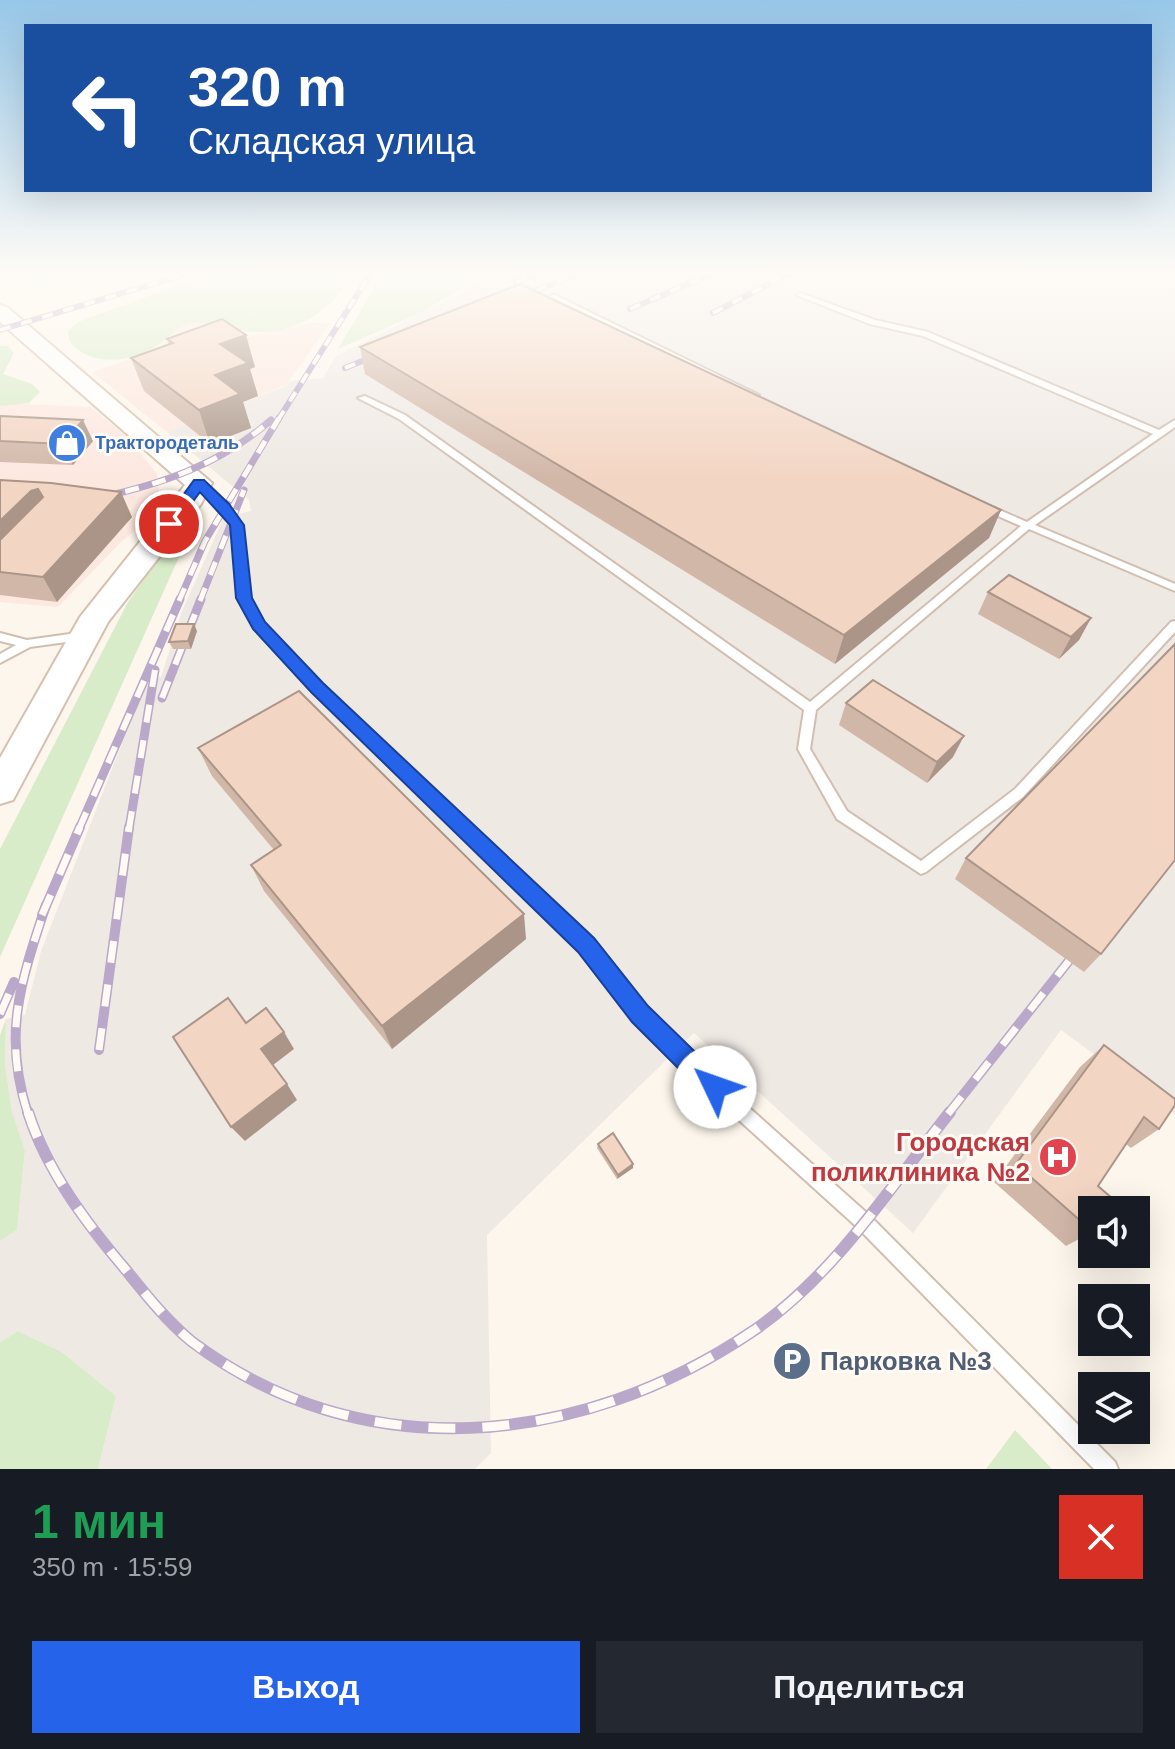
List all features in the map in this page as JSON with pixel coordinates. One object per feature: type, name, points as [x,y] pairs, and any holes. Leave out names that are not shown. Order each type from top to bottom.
[{"type":"street","points":[[0,790],[84,636],[192,498],[199,483],[35,342]]},
{"type":"lane","points":[[646,342],[768,401]]},
{"type":"lane","points":[[943,342],[1160,434]]},
{"type":"lane","points":[[362,398],[421,430],[810,708]]},
{"type":"lane","points":[[1175,423],[1026,527],[810,708],[804,749],[842,815],[921,868],[1019,793],[1175,625]]},
{"type":"lane","points":[[199,483],[224,507],[237,525],[244,598],[258,625],[317,688],[586,945],[628,1001],[672,1049],[863,1221],[1108,1469]]},
{"type":"lane","points":[[983,506],[1026,527],[1175,588]]},
{"type":"lane","points":[[0,659],[27,644],[84,636]]},
{"type":"lane","points":[[0,637],[27,644]]},
{"type":"shaded area","points":[[167,342],[317,342],[286,385],[167,432],[92,372],[155,350]]},
{"type":"shaded area","points":[[365,342],[1175,342],[1175,1114],[1061,1030],[913,1233],[694,1033],[487,1235],[491,1453],[475,1469],[98,1469],[116,1396],[62,1352],[18,1331],[0,1342],[0,1241],[17,1230],[25,1151],[12,1112],[5,1065],[6,1019],[25,1015],[41,951],[147,679],[161,677],[182,611],[224,517],[251,511],[249,500],[167,432],[286,386],[290,381],[323,378],[336,356]]},
{"type":"shaded area","points":[[0,403],[91,407],[128,438],[157,474],[161,510],[122,541],[58,607],[0,602]]},
{"type":"green space","points":[[71,342],[164,342],[133,356],[114,360],[94,358],[75,348]]},
{"type":"green space","points":[[342,342],[355,342],[338,349]]},
{"type":"green space","points":[[0,346],[8,346],[14,353],[3,374],[32,384],[40,392],[29,403],[0,406]]},
{"type":"green space","points":[[196,519],[0,957],[0,849],[128,602],[167,546]]},
{"type":"green space","points":[[6,1019],[5,1065],[12,1112],[25,1151],[17,1230],[0,1241],[0,1035]]},
{"type":"green space","points":[[18,1331],[62,1352],[116,1396],[98,1469],[0,1469],[0,1342]]},
{"type":"green space","points":[[1015,1430],[1052,1469],[986,1469]]},
{"type":"building","points":[[171,342],[227,342],[220,344],[248,363],[215,375],[240,394],[199,410],[131,358],[173,343]]},
{"type":"building","points":[[374,342],[642,342],[1001,510],[844,635],[360,347]]},
{"type":"building","points":[[0,416],[83,420],[63,444],[0,441]]},
{"type":"building","points":[[0,480],[121,492],[43,577],[0,572],[0,540],[43,497],[38,489],[31,491],[0,521]]},
{"type":"building","points":[[1009,575],[1091,618],[1071,637],[988,592]]},
{"type":"building","points":[[176,624],[194,624],[188,641],[169,642]]},
{"type":"building","points":[[1175,644],[1175,860],[1101,954],[966,858]]},
{"type":"building","points":[[873,680],[964,736],[937,762],[846,703]]},
{"type":"building","points":[[299,691],[524,914],[382,1026],[251,865],[281,845],[198,748]]},
{"type":"building","points":[[228,998],[246,1023],[266,1008],[284,1032],[261,1049],[287,1084],[231,1127],[173,1037]]},
{"type":"building","name":"Городская поликлиника №2","points":[[1104,1045],[1175,1099],[1175,1105],[1159,1129],[1144,1117],[1098,1186],[1110,1196],[1078,1196],[1078,1219],[1016,1164]]},
{"type":"building","points":[[613,1133],[633,1164],[618,1175],[598,1144]]},
{"type":"railway","points":[[278,420],[328,342]]},
{"type":"railway","points":[[345,368],[382,353]]},
{"type":"railway","points":[[179,601],[205,541],[279,418]]},
{"type":"railway","points":[[98,498],[190,470],[232,449],[271,420]]},
{"type":"railway","points":[[200,601],[244,490]]},
{"type":"railway","points":[[79,829],[180,599]]},
{"type":"railway","points":[[162,698],[201,599]]},
{"type":"railway","points":[[129,829],[155,670]]},
{"type":"railway","points":[[45,908],[80,827]]},
{"type":"railway","points":[[99,1050],[129,827]]},
{"type":"railway","points":[[28,1114],[16,1058],[18,1008],[22,983],[45,908]]},
{"type":"railway","points":[[42,915],[45,908]]},
{"type":"railway","points":[[948,1114],[1083,943]]},
{"type":"railway","points":[[0,1014],[14,982]]},
{"type":"railway","points":[[28,1112],[57,1176],[82,1215],[149,1298],[191,1341],[257,1382],[326,1410],[398,1425],[471,1428],[544,1419],[616,1400],[686,1370],[753,1331],[810,1284],[835,1257],[950,1112]]},
{"type":"place","name":"Трактородеталь","points":[[67,443]]},
{"type":"place","name":"Городская поликлиника №2","points":[[1058,1157]]},
{"type":"place","name":"Парковка №3","points":[[792,1361]]},
{"type":"route","points":[[169,524],[192,498],[199,483],[224,507],[237,525],[244,598],[258,625],[317,688],[586,945],[628,1001],[672,1049],[715,1087]]}]
